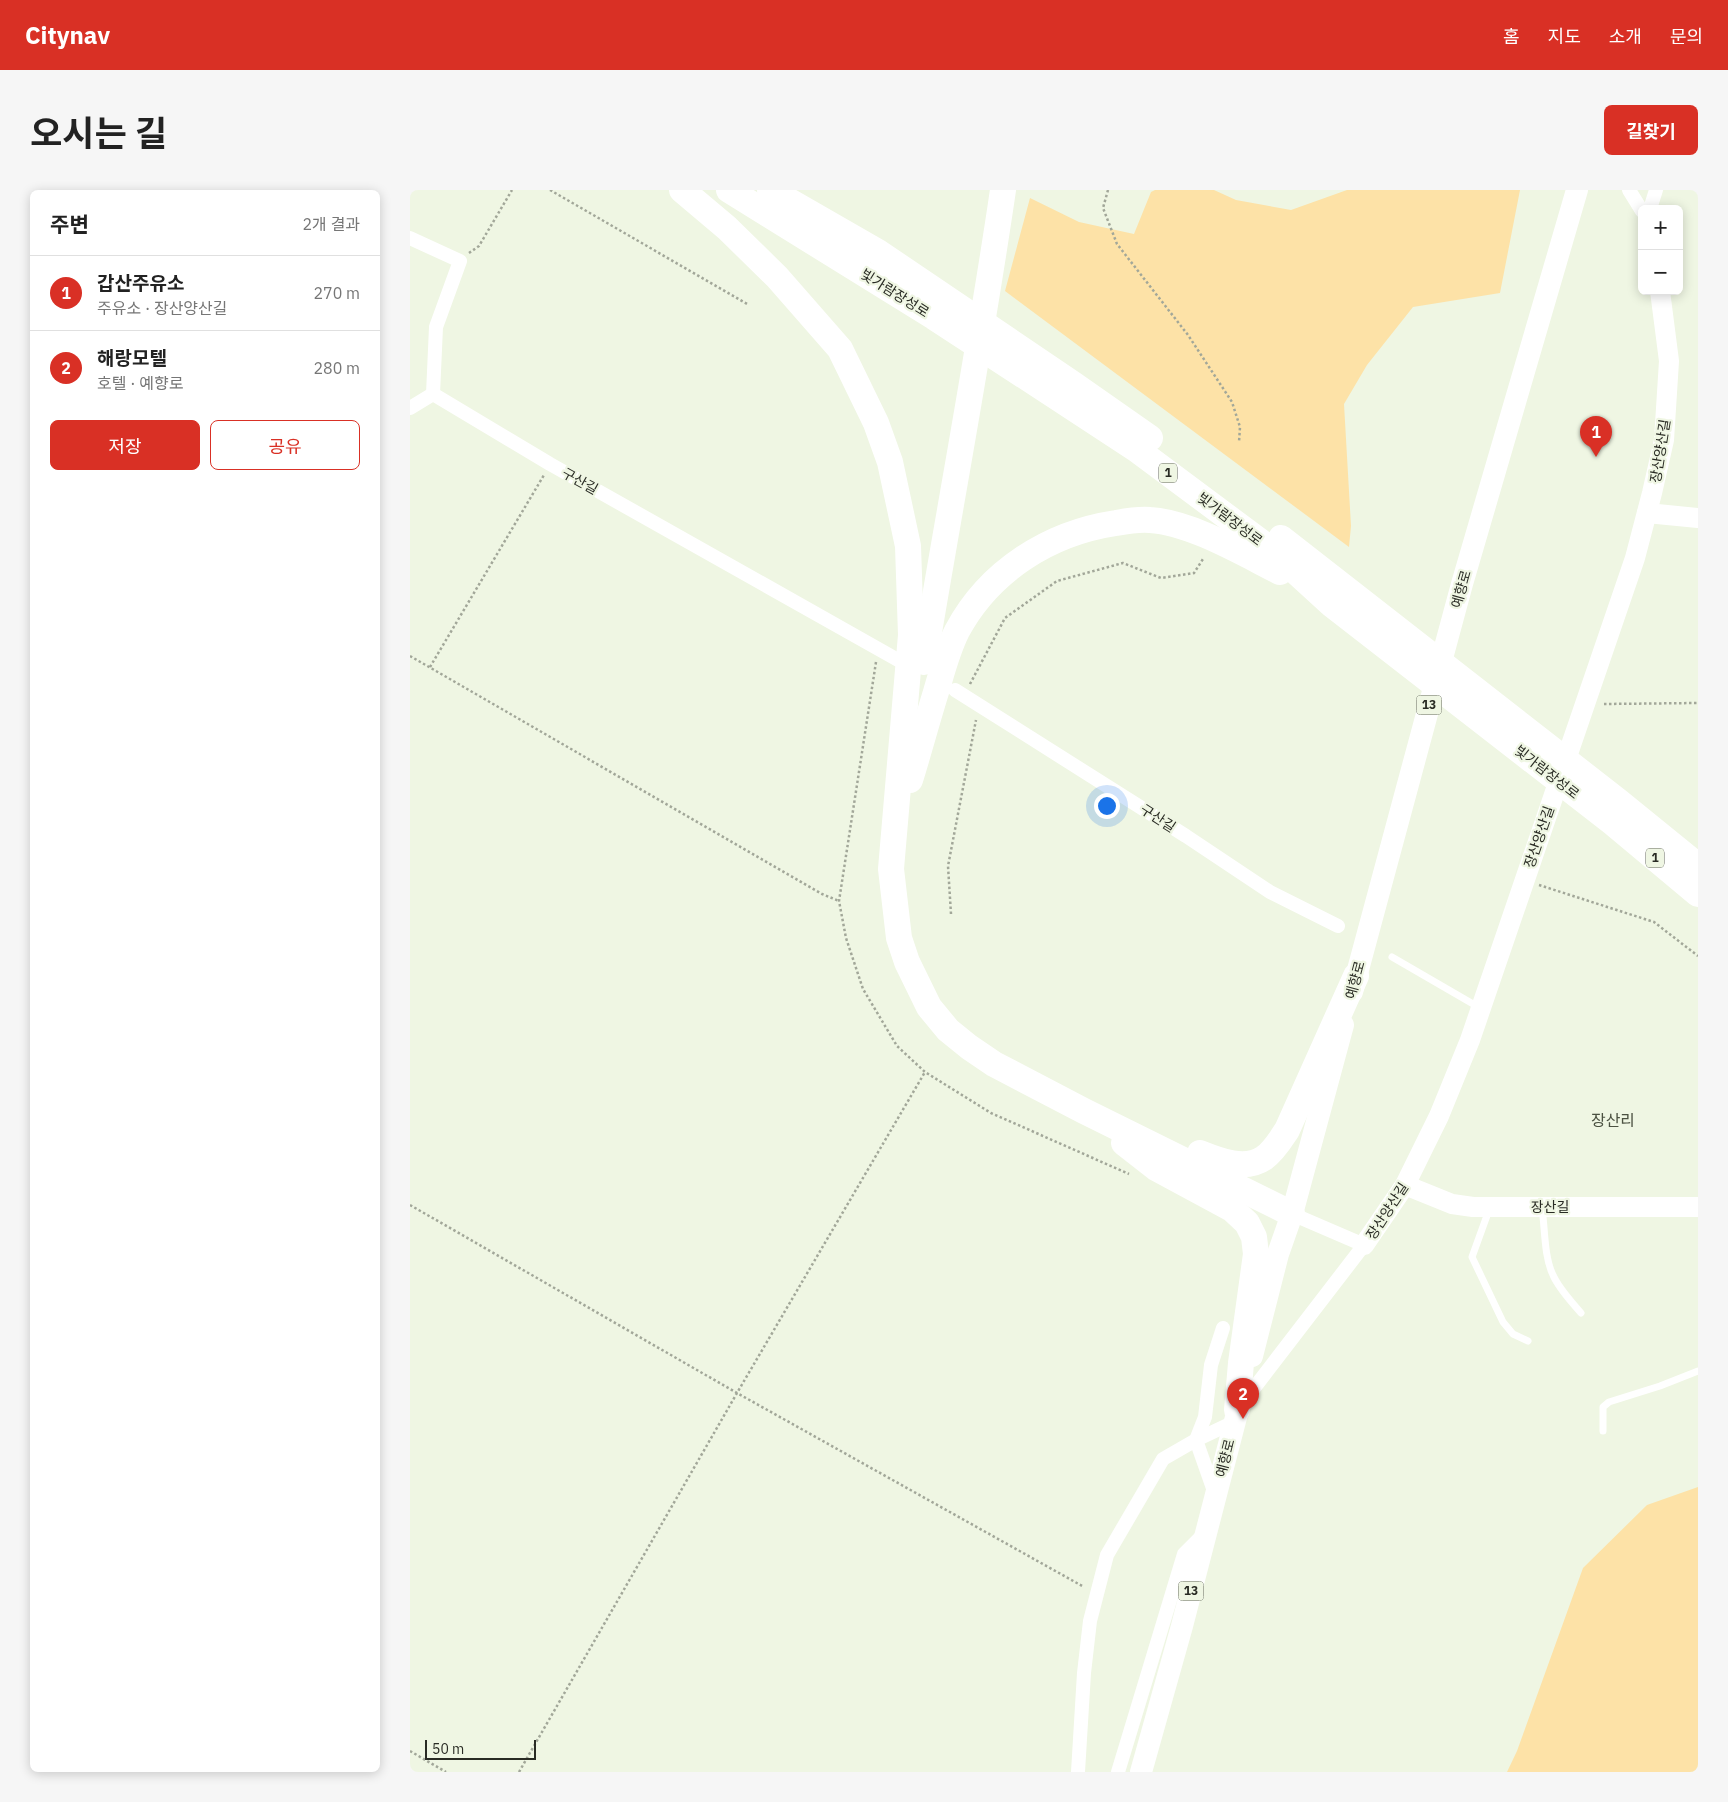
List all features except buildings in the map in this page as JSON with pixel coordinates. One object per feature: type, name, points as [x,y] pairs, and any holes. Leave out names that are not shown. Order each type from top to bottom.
[{"type":"highway","points":[[682,190],[727,228],[777,277],[840,349],[876,423],[890,462],[908,546],[911,611],[911,635],[891,869],[899,938],[907,962],[928,1007],[948,1030],[994,1064],[1084,1111],[1292,1214]]},
{"type":"highway","name":"빛가람장성로","points":[[729,190],[998,345],[1616,812],[1698,866]]},
{"type":"highway","name":"빛가람장성로","points":[[770,190],[878,252],[966,325]]},
{"type":"highway","points":[[791,190],[878,252]]},
{"type":"highway","points":[[894,836],[985,311],[1003,190]]},
{"type":"highway","points":[[894,836],[946,656],[956,633],[970,608],[987,589],[1011,566],[1041,546],[1095,526],[1150,520],[1177,526],[1214,539],[1326,591]]},
{"type":"highway","name":"빛가람장성로","points":[[1616,812],[1698,894]]},
{"type":"highway","points":[[1084,1111],[1228,1164],[1247,1164],[1264,1158],[1287,1130],[1356,976]]},
{"type":"highway","points":[[1084,1111],[1156,1168],[1232,1209],[1247,1223],[1254,1237],[1256,1254],[1240,1363],[1236,1416]]},
{"type":"main road","name":"예향로","points":[[1140,1772],[1216,1496],[1278,1254],[1292,1214],[1462,584],[1581,193]]},
{"type":"street","points":[[1629,190],[1638,205]]},
{"type":"street","points":[[1651,205],[1656,190]]},
{"type":"street","points":[[410,238],[460,260],[436,327],[433,394],[410,408]]},
{"type":"street","name":"장산양산길","points":[[1364,1245],[1405,1185],[1439,1116],[1470,1040],[1635,558],[1664,440],[1669,361],[1661,295]]},
{"type":"street","name":"구산길","points":[[433,394],[550,464],[898,660]]},
{"type":"street","points":[[1647,512],[1698,518]]},
{"type":"street","name":"구산길","points":[[960,692],[1186,836],[1270,892],[1338,926]]},
{"type":"street","name":"장산길","points":[[1405,1185],[1452,1204],[1473,1207],[1698,1207]]},
{"type":"street","points":[[1078,1772],[1084,1673],[1090,1621],[1107,1555],[1163,1459],[1236,1416],[1364,1245],[1292,1214]]},
{"type":"street","points":[[1216,1496],[1196,1440],[1205,1418],[1211,1365],[1223,1328]]},
{"type":"street","points":[[1118,1772],[1184,1554],[1206,1531]]},
{"type":"lane","points":[[1392,957],[1480,1009]]},
{"type":"lane","points":[[1490,1207],[1472,1257],[1503,1322],[1513,1334],[1528,1341]]},
{"type":"lane","points":[[1542,1207],[1552,1275],[1582,1313]]},
{"type":"lane","points":[[1603,1431],[1603,1407],[1609,1402],[1698,1371]]},
{"type":"path","points":[[460,260],[478,246],[512,190]]},
{"type":"path","points":[[550,190],[749,305]]},
{"type":"path","points":[[1108,190],[1103,208],[1117,244],[1188,334],[1232,402],[1240,427],[1239,442]]},
{"type":"path","points":[[430,667],[550,464]]},
{"type":"path","points":[[960,692],[977,669],[1005,618],[1057,581],[1123,563],[1161,578],[1194,573],[1203,559]]},
{"type":"path","points":[[879,649],[839,901],[846,938],[863,989],[897,1046],[925,1072],[990,1113],[1135,1177]]},
{"type":"path","points":[[410,656],[822,894],[839,901]]},
{"type":"path","points":[[951,914],[948,866],[979,703]]},
{"type":"path","points":[[1585,703],[1623,705],[1698,703]]},
{"type":"path","points":[[1524,881],[1654,922],[1698,956]]},
{"type":"path","points":[[519,1772],[737,1393],[925,1072]]},
{"type":"path","points":[[410,1206],[737,1393],[1096,1593]]},
{"type":"path","points":[[410,1751],[446,1772]]},
{"type":"shaded area","points":[[1155,190],[1214,190],[1236,200],[1291,210],[1347,190],[1520,190],[1500,293],[1413,307],[1367,365],[1344,404],[1351,526],[1349,547],[1005,291],[1030,198],[1079,222],[1134,234],[1151,192]]},
{"type":"shaded area","points":[[1698,1487],[1698,1772],[1507,1772],[1517,1751],[1583,1568],[1647,1505]]},
{"type":"place","name":"갑산주유소","points":[[1596,457]]},
{"type":"place","name":"해랑모텔","points":[[1243,1419]]},
{"type":"district","name":"장산리","points":[[1613,1120]]}]
